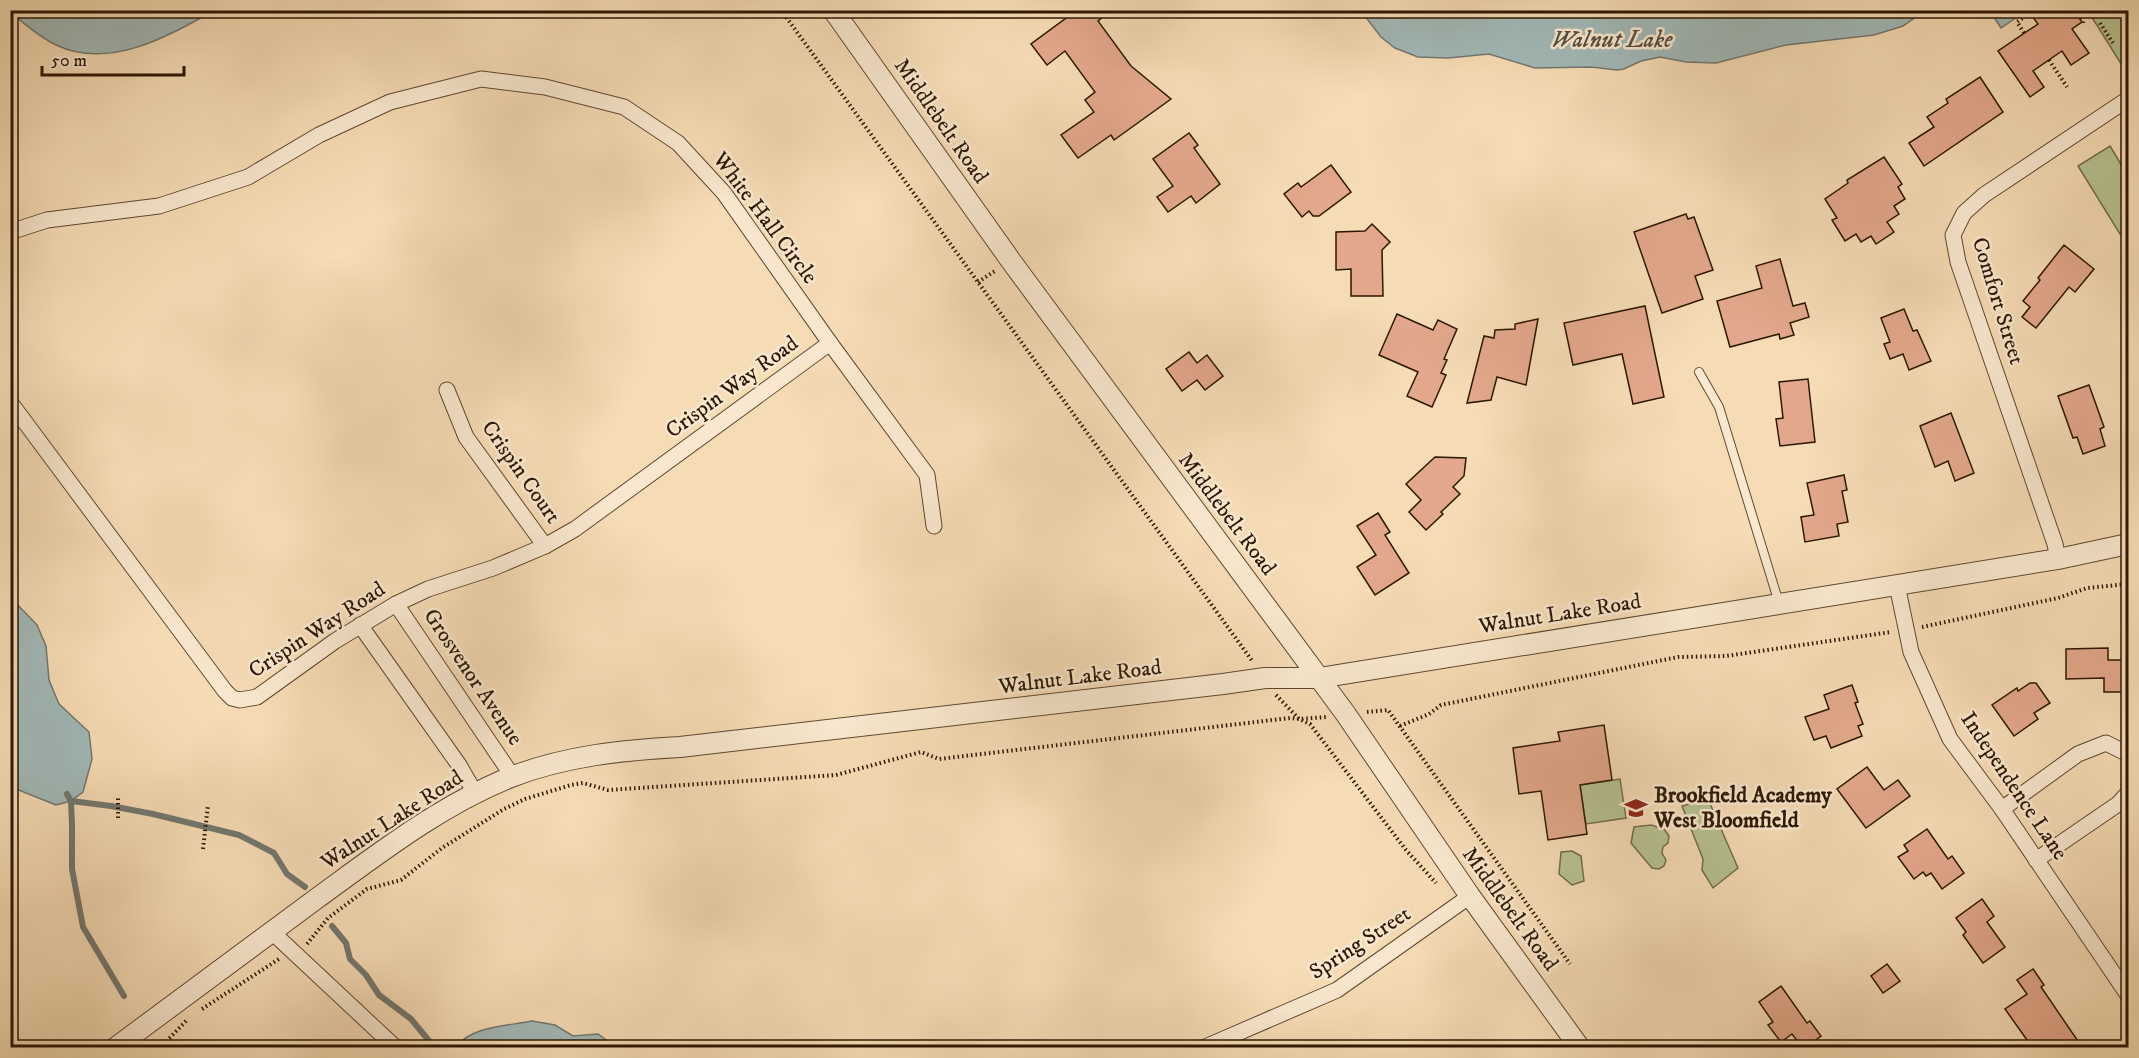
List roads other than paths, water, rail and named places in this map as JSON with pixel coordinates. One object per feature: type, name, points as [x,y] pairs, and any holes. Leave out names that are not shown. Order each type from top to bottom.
[{"type":"street","name":"Middlebelt Road","points":[[833,10],[1011,261],[1345,713],[1463,901],[1580,1047]]},
{"type":"street","name":"White Hall Circle","points":[[10,232],[47,220],[159,206],[248,177],[319,135],[390,102],[481,79],[545,87],[624,107],[678,143],[724,193],[927,475],[934,526]]},
{"type":"street","name":"Comfort Street","points":[[2058,559],[2055,544],[1958,262],[1953,235],[1964,213],[1984,195],[2128,99]]},
{"type":"street","name":"Crispin Way Road","points":[[10,402],[225,691],[232,698],[240,700],[257,697],[360,625],[396,604],[428,589],[494,568],[545,546],[574,529],[830,343]]},
{"type":"street","name":"Crispin Court","points":[[447,390],[466,437],[545,546]]},
{"type":"street","name":"Walnut Lake Road","points":[[115,1047],[427,820],[475,793],[513,777],[576,759],[641,749],[716,743],[1264,678],[1319,678],[2058,559],[2128,544]]},
{"type":"street","name":"Independence Lane","points":[[1898,585],[1911,652],[1950,739],[2002,809],[2128,995]]},
{"type":"street","name":"Grosvenor Avenue","points":[[396,604],[513,777]]},
{"type":"street","points":[[360,625],[459,765],[475,793]]},
{"type":"street","points":[[2002,809],[2078,754],[2106,743],[2128,754]]},
{"type":"street","points":[[2036,860],[2118,804],[2128,793]]},
{"type":"street","name":"Spring Street","points":[[1203,1047],[1337,990],[1463,901]]},
{"type":"street","points":[[272,932],[396,1047]]},
{"type":"lane","points":[[1699,372],[1719,407],[1779,603]]},
{"type":"water","points":[[10,11],[213,11],[157,40],[117,52],[96,54],[76,52],[56,45],[32,30]]},
{"type":"water","name":"Walnut Lake","points":[[1361,11],[1924,11],[1903,26],[1874,35],[1786,45],[1716,63],[1686,62],[1660,57],[1617,70],[1591,67],[1535,68],[1489,54],[1448,58],[1418,57],[1395,48],[1381,37]]},
{"type":"water","points":[[1998,11],[2026,11],[2001,28],[1992,14]]},
{"type":"water","points":[[10,597],[37,625],[46,646],[49,680],[59,704],[89,732],[92,759],[83,792],[71,801],[56,805],[11,787]]},
{"type":"water","points":[[532,1021],[555,1025],[573,1036],[598,1034],[616,1047],[456,1047],[463,1040],[480,1031]]},
{"type":"waterway","points":[[67,794],[71,801],[72,869],[83,927],[124,996]]},
{"type":"waterway","points":[[71,801],[153,814],[239,835],[274,853],[287,874],[305,887]]},
{"type":"waterway","points":[[332,926],[346,943],[350,959],[366,975],[379,995],[411,1019],[435,1048]]},
{"type":"place","name":"Brookfield Academy West Bloomfield","points":[[1636,808]]}]
